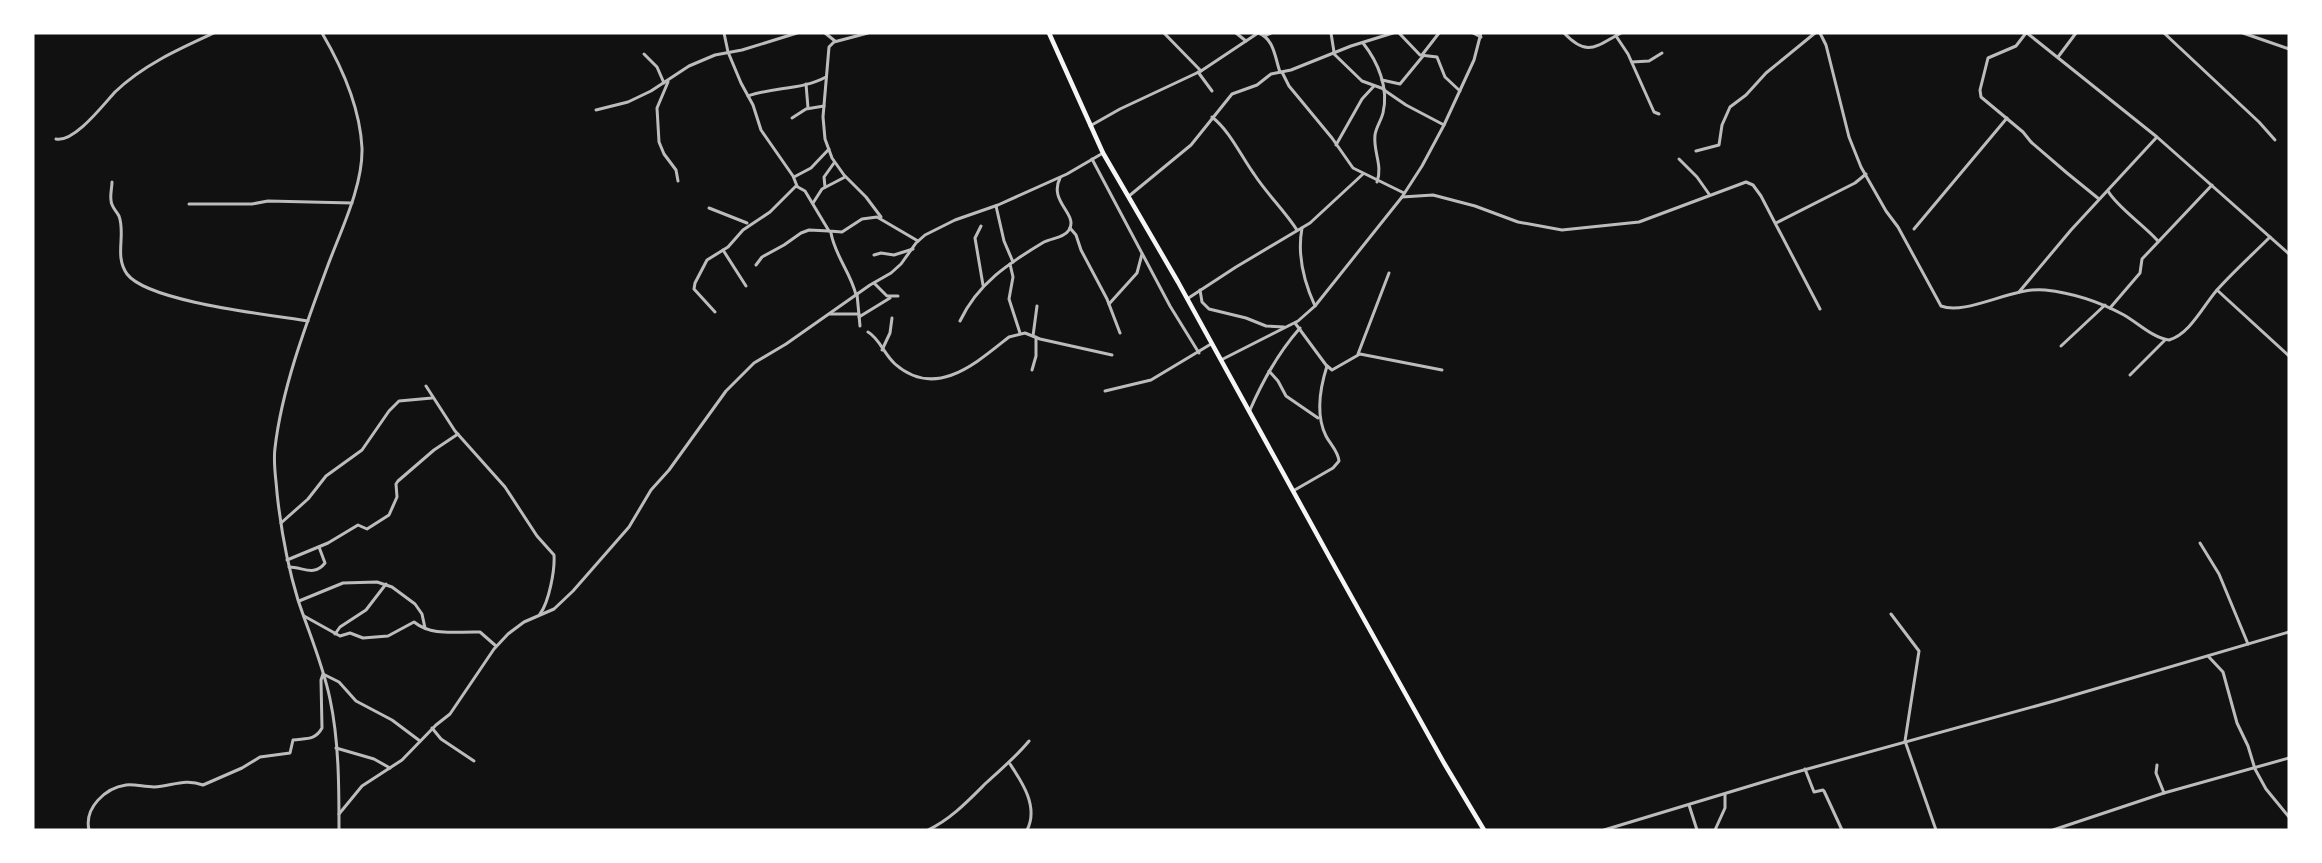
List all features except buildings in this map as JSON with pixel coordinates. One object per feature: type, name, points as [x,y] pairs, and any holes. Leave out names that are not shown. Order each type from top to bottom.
[{"type":"highway","points":[[1049,33],[1103,153],[1250,410],[1444,763],[1484,830]]},
{"type":"street","points":[[56,139],[67,139],[97,114],[117,91],[150,66],[177,50],[214,33]]},
{"type":"street","points":[[322,33],[343,72],[362,149],[352,203],[290,378],[275,445],[274,465],[280,524],[287,560],[330,700],[336,748],[339,830]]},
{"type":"street","points":[[724,33],[728,51],[764,137],[794,177],[797,186],[802,188],[813,203],[830,231],[836,250],[857,294],[860,326]]},
{"type":"street","points":[[596,110],[628,102],[698,61],[728,51],[742,50],[782,35],[797,33]]},
{"type":"street","points":[[825,33],[835,42]]},
{"type":"street","points":[[853,38],[854,33]]},
{"type":"street","points":[[868,33],[835,42],[828,50],[824,106],[825,140],[845,177],[882,218],[918,241]]},
{"type":"street","points":[[1164,33],[1199,71],[1212,91]]},
{"type":"street","points":[[1236,33],[1246,41]]},
{"type":"street","points":[[1090,126],[1199,71],[1256,34],[1270,33]]},
{"type":"street","points":[[1331,33],[1334,53],[1362,81],[1384,90],[1406,105],[1444,125]]},
{"type":"street","points":[[1128,196],[1191,145],[1232,94],[1257,85],[1271,74],[1298,68],[1393,33]]},
{"type":"street","points":[[1399,33],[1423,56],[1437,57],[1445,77],[1460,91]]},
{"type":"street","points":[[1382,80],[1400,84],[1439,33]]},
{"type":"street","points":[[1221,360],[1305,317],[1403,195],[1444,125],[1474,60],[1481,35],[1473,33]]},
{"type":"street","points":[[1563,33],[1577,45],[1589,48],[1596,48],[1621,33]]},
{"type":"street","points":[[1696,151],[1719,145],[1722,124],[1730,107],[1746,95],[1766,73],[1815,33]]},
{"type":"street","points":[[1821,33],[1850,137],[1861,167],[1886,211],[1898,227],[1941,306],[1958,309],[2032,289],[2046,290],[2106,305],[2165,340],[2175,339],[2187,328],[2217,290],[2270,237]]},
{"type":"street","points":[[2099,199],[1981,97],[1984,71],[1989,58],[2016,46],[2027,33],[2157,137],[2289,254]]},
{"type":"street","points":[[2058,57],[2076,33]]},
{"type":"street","points":[[2164,33],[2259,122],[2275,140]]},
{"type":"street","points":[[2242,33],[2289,49]]},
{"type":"street","points":[[1263,34],[1271,44],[1281,72],[1289,86],[1346,161],[1363,174],[1403,195],[1433,195],[1518,222],[1562,230],[1630,224],[1739,184],[1751,183],[1776,223],[1820,309]]},
{"type":"street","points":[[1616,36],[1622,42],[1654,112],[1659,114]]},
{"type":"street","points":[[1363,43],[1378,66],[1384,90],[1383,113],[1375,136],[1376,153],[1380,164],[1377,182]]},
{"type":"street","points":[[1632,62],[1653,60],[1662,53]]},
{"type":"street","points":[[644,54],[657,67],[664,83]]},
{"type":"street","points":[[748,96],[767,90],[806,84],[826,77]]},
{"type":"street","points":[[669,80],[657,108],[659,142],[664,154],[676,170],[678,181]]},
{"type":"street","points":[[806,84],[808,108]]},
{"type":"street","points":[[1336,145],[1362,99],[1374,86]]},
{"type":"street","points":[[792,118],[808,108],[824,106]]},
{"type":"street","points":[[1212,117],[1222,126],[1266,192],[1298,231]]},
{"type":"street","points":[[1914,229],[2007,118]]},
{"type":"street","points":[[2018,293],[2099,199],[2157,137]]},
{"type":"street","points":[[794,177],[811,168],[829,149]]},
{"type":"street","points":[[339,814],[362,786],[402,760],[432,728],[453,710],[496,646],[516,627],[561,603],[609,551],[628,527],[651,490],[669,470],[726,391],[742,373],[898,268],[918,241],[925,236],[955,220],[996,206],[1061,177],[1103,153]]},
{"type":"street","points":[[1092,159],[1170,306],[1199,353]]},
{"type":"street","points":[[1679,159],[1697,177],[1709,195]]},
{"type":"street","points":[[825,187],[824,177],[835,162]]},
{"type":"street","points":[[1187,299],[1242,262],[1298,231],[1327,208],[1363,174]]},
{"type":"street","points":[[1776,223],[1855,183],[1866,174]]},
{"type":"street","points":[[813,203],[825,187],[845,177]]},
{"type":"street","points":[[1061,177],[1055,188],[1056,193],[1069,216],[1070,228],[1076,235],[1081,250],[1109,304],[1120,333]]},
{"type":"street","points":[[112,182],[110,199],[119,220],[123,268],[135,283],[152,291],[189,301],[243,312],[309,321]]},
{"type":"street","points":[[2110,309],[2140,273],[2142,259],[2212,185]]},
{"type":"street","points":[[715,312],[694,289],[707,260],[723,250],[739,233],[770,212],[791,189],[797,186]]},
{"type":"street","points":[[2108,191],[2158,241]]},
{"type":"street","points":[[189,204],[278,201],[352,203]]},
{"type":"street","points":[[996,206],[1011,263],[1012,278],[1009,299],[1020,333]]},
{"type":"street","points":[[709,208],[747,223],[754,223]]},
{"type":"street","points":[[756,266],[762,257],[801,233],[809,230],[842,232],[862,219],[882,218]]},
{"type":"street","points":[[739,233],[747,223]]},
{"type":"street","points":[[981,226],[975,238],[983,285]]},
{"type":"street","points":[[960,321],[983,285],[1011,263],[1044,243],[1062,236],[1070,228]]},
{"type":"street","points":[[1302,228],[1301,262],[1315,306]]},
{"type":"street","points":[[874,255],[881,253],[894,255],[913,249]]},
{"type":"street","points":[[723,250],[746,286]]},
{"type":"street","points":[[1109,304],[1137,273],[1143,252]]},
{"type":"street","points":[[1295,323],[1327,366],[1332,370],[1336,369],[1358,354],[1389,273]]},
{"type":"street","points":[[874,282],[890,297]]},
{"type":"street","points":[[1200,290],[1202,302],[1209,309],[1246,318],[1266,326],[1286,328]]},
{"type":"street","points":[[2217,290],[2289,356]]},
{"type":"street","points":[[830,314],[859,316],[890,297],[898,296]]},
{"type":"street","points":[[2061,346],[2106,305]]},
{"type":"street","points":[[1032,370],[1036,356],[1034,337],[1037,306]]},
{"type":"street","points":[[882,350],[890,333],[892,318]]},
{"type":"street","points":[[1250,410],[1282,349],[1300,328]]},
{"type":"street","points":[[868,332],[894,363],[909,372],[930,379],[942,379],[960,373],[1009,337],[1020,333],[1112,355]]},
{"type":"street","points":[[2130,375],[2165,340]]},
{"type":"street","points":[[1105,391],[1151,380],[1211,344]]},
{"type":"street","points":[[1358,354],[1442,370]]},
{"type":"street","points":[[1293,491],[1333,468],[1339,461],[1339,456],[1326,437],[1320,419],[1320,393],[1327,366]]},
{"type":"street","points":[[1269,371],[1278,381],[1286,396],[1320,419]]},
{"type":"street","points":[[426,386],[458,434],[505,487],[537,536],[554,555],[554,568],[546,605],[539,616]]},
{"type":"street","points":[[280,524],[308,499],[326,476],[362,450],[399,400],[432,398]]},
{"type":"street","points":[[287,560],[319,548],[358,525],[367,529],[387,518],[396,501],[398,481],[434,450],[458,434]]},
{"type":"street","points":[[2200,543],[2219,574],[2248,644]]},
{"type":"street","points":[[289,567],[312,572],[321,568],[325,563],[319,548]]},
{"type":"street","points":[[299,601],[343,583],[377,582],[386,584],[420,609],[425,629]]},
{"type":"street","points":[[335,634],[340,627],[366,610],[386,584]]},
{"type":"street","points":[[1891,614],[1919,651],[1905,741],[1936,830]]},
{"type":"street","points":[[304,616],[340,636],[350,633],[363,638],[388,636],[414,622],[425,629],[443,633],[480,632],[496,646]]},
{"type":"street","points":[[1605,830],[1905,741],[2054,701],[2289,632]]},
{"type":"street","points":[[2208,656],[2223,672],[2237,723],[2248,746],[2255,769],[2266,789],[2289,817]]},
{"type":"street","points":[[323,674],[335,679],[360,704],[392,720],[420,741]]},
{"type":"street","points":[[88,830],[88,819],[92,808],[105,794],[117,786],[157,787],[192,781],[203,785],[260,758],[291,753],[293,740],[310,739],[322,728],[323,674]]},
{"type":"street","points":[[432,728],[441,739],[474,761]]},
{"type":"street","points":[[928,830],[939,825],[1010,764],[1029,741]]},
{"type":"street","points":[[336,748],[369,757],[390,768]]},
{"type":"street","points":[[2054,830],[2164,794],[2289,759]]},
{"type":"street","points":[[1010,764],[1027,794],[1031,819],[1027,830]]},
{"type":"street","points":[[2157,765],[2156,773],[2164,794]]},
{"type":"street","points":[[1805,770],[1814,792],[1824,791],[1842,830]]},
{"type":"street","points":[[1715,830],[1725,808],[1725,795]]},
{"type":"street","points":[[1689,805],[1697,830]]},
{"type":"street","points":[[939,825],[943,830]]}]
